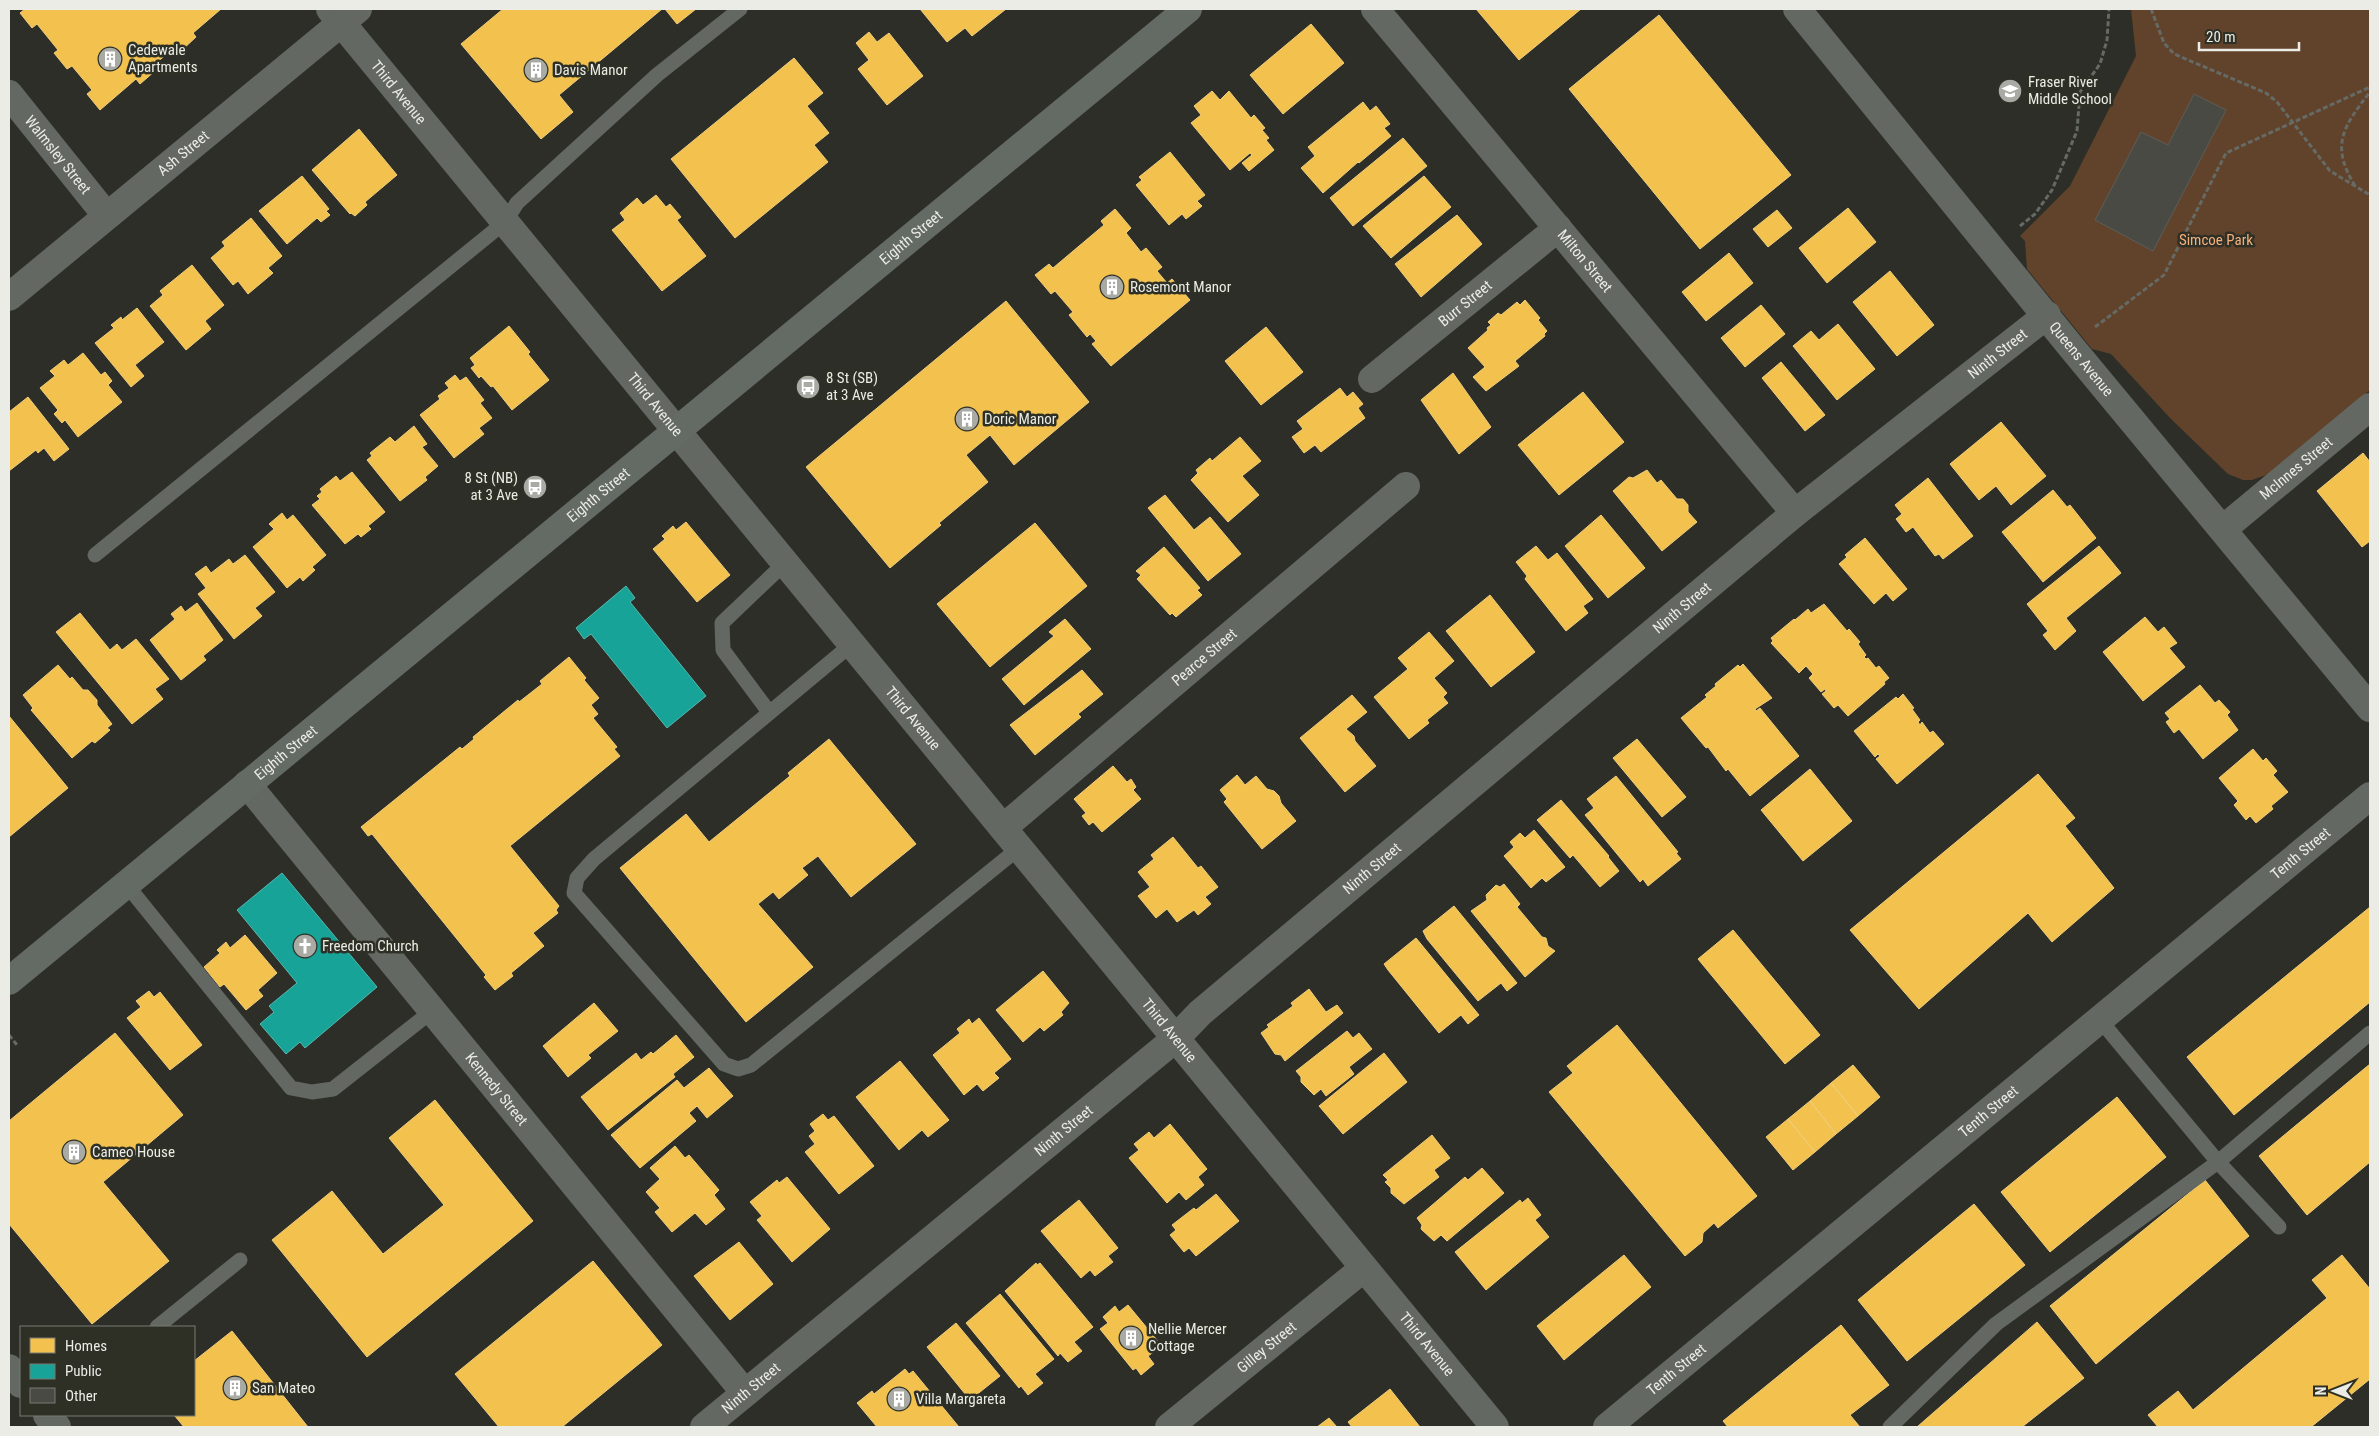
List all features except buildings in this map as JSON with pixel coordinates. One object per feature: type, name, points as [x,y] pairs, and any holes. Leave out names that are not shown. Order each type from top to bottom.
[{"type":"street","name":"Eighth Street","points":[[9,981],[1188,9]]},
{"type":"street","name":"Milton Street","points":[[1375,9],[1795,514]]},
{"type":"street","name":"Queens Avenue","points":[[1797,9],[2370,708]]},
{"type":"street","name":"Third Avenue","points":[[343,13],[505,222],[1011,838],[1174,1040],[1494,1427]]},
{"type":"street","name":"Ash Street","points":[[9,297],[343,13]]},
{"type":"street","name":"Walmsley Street","points":[[9,94],[106,215]]},
{"type":"street","name":"Burr Street","points":[[1372,379],[1558,228]]},
{"type":"street","name":"Ninth Street","points":[[704,1427],[1174,1040],[1204,1010],[1795,514],[2047,315]]},
{"type":"street","name":"McInnes Street","points":[[2223,529],[2370,408]]},
{"type":"street","name":"Pearce Street","points":[[1011,838],[1406,486]]},
{"type":"street","name":"Kennedy Street","points":[[246,784],[745,1393]]},
{"type":"street","name":"Tenth Street","points":[[1607,1427],[2370,796]]},
{"type":"street","name":"Gilley Street","points":[[1169,1427],[1364,1268]]},
{"type":"street","points":[[9,1368],[20,1383]]},
{"type":"lane","points":[[95,555],[505,222],[516,203],[650,82],[740,9]]},
{"type":"lane","points":[[769,712],[723,650],[722,623],[785,563]]},
{"type":"lane","points":[[852,644],[594,858],[577,878],[574,893],[724,1064],[738,1069],[751,1065],[1011,838]]},
{"type":"lane","points":[[126,884],[290,1088],[312,1092],[333,1089],[432,1011]]},
{"type":"lane","points":[[2100,1020],[2218,1162],[2279,1227]]},
{"type":"lane","points":[[1890,1427],[1996,1324],[2218,1162],[2370,1033]]},
{"type":"lane","points":[[158,1326],[240,1260]]},
{"type":"path","points":[[2020,226],[2035,214],[2052,190],[2077,131],[2080,92],[2100,64],[2107,40],[2108,9]]},
{"type":"path","points":[[2151,9],[2164,43],[2174,54],[2266,93],[2277,102],[2330,171],[2370,196]]},
{"type":"path","points":[[2090,331],[2164,275],[2226,154],[2370,87]]},
{"type":"path","points":[[2356,187],[2341,155],[2341,138],[2351,117],[2370,92]]},
{"type":"path","points":[[9,1035],[17,1044]]},
{"type":"green space","name":"Simcoe Park","points":[[2131,9],[2370,9],[2370,390],[2269,474],[2252,480],[2243,480],[2228,474],[2171,419],[2111,354],[2092,349],[2027,269],[2025,241],[2020,236],[2070,186],[2136,56]]},
{"type":"place","name":"Cedewale Apartments","points":[[110,59]]},
{"type":"place","name":"Davis Manor","points":[[536,70]]},
{"type":"place","name":"Fraser River Middle School","points":[[2010,91]]},
{"type":"place","name":"Rosemont Manor","points":[[1112,287]]},
{"type":"place","name":"8 St (SB) at 3 Ave","points":[[808,387]]},
{"type":"place","name":"Doric Manor","points":[[967,419]]},
{"type":"place","name":"8 St (NB) at 3 Ave","points":[[535,487]]},
{"type":"place","name":"Freedom Church","points":[[305,946]]},
{"type":"place","name":"Cameo House","points":[[74,1152]]},
{"type":"place","name":"Nellie Mercer Cottage","points":[[1131,1338]]},
{"type":"place","name":"San Mateo","points":[[235,1388]]},
{"type":"place","name":"Villa Margareta","points":[[899,1399]]}]
